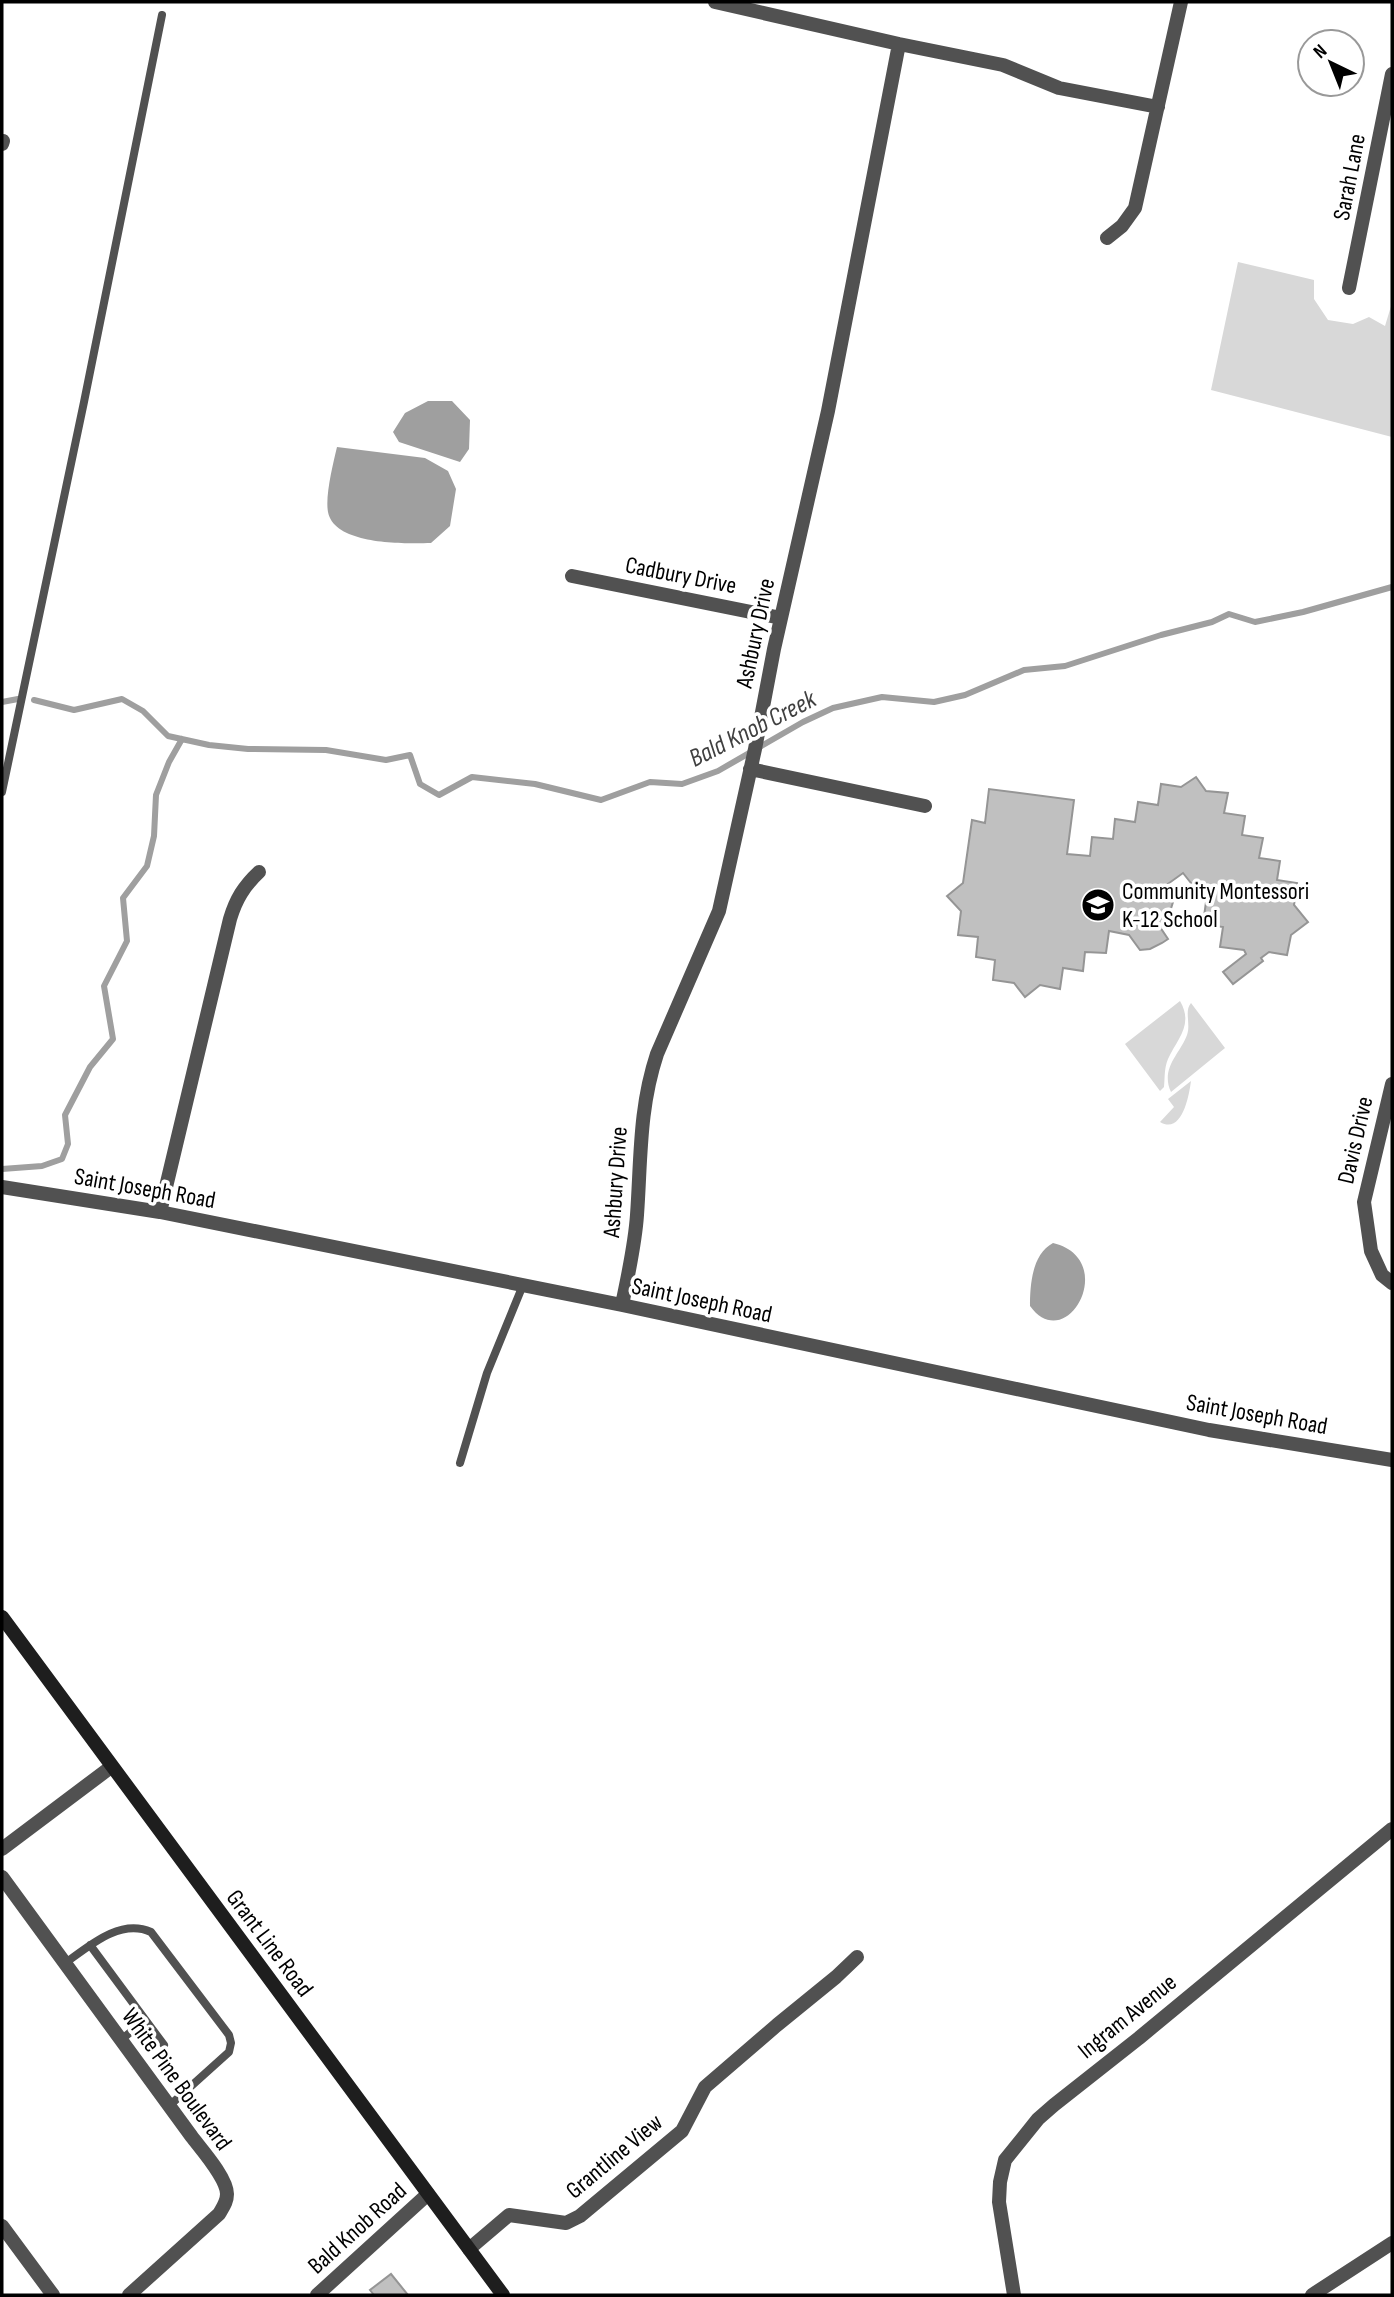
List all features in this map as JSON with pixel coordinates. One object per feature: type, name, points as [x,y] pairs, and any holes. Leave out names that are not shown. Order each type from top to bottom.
[{"type":"main road","name":"Grant Line Road","points":[[2,1618],[503,2295]]},
{"type":"street","points":[[715,2],[1003,65],[1059,88],[1158,107]]},
{"type":"street","points":[[1107,238],[1122,226],[1135,208],[1181,2]]},
{"type":"street","name":"Ashbury Drive","points":[[622,1306],[637,1219],[641,1127],[649,1078],[719,911],[828,411],[899,44]]},
{"type":"street","name":"Sarah Lane","points":[[1349,288],[1392,74]]},
{"type":"street","name":"Cadbury Drive","points":[[572,576],[781,618]]},
{"type":"street","points":[[751,767],[925,806]]},
{"type":"street","points":[[160,1212],[230,919],[236,899],[259,872]]},
{"type":"street","name":"Davis Drive","points":[[1392,1084],[1364,1202],[1371,1251],[1382,1275],[1392,1283]]},
{"type":"street","name":"Saint Joseph Road","points":[[2,1187],[160,1212],[523,1285],[1220,1432],[1392,1460]]},
{"type":"street","points":[[2,1849],[111,1768]]},
{"type":"street","name":"Ingram Avenue","points":[[1014,2295],[999,2202],[1000,2182],[1005,2160],[1038,2119],[1392,1829]]},
{"type":"street","name":"White Pine Boulevard","points":[[2,1877],[222,2179],[228,2192],[226,2203],[219,2214],[129,2295]]},
{"type":"street","name":"Grantline View","points":[[469,2249],[509,2215],[566,2223],[580,2216],[682,2131],[705,2087],[776,2025],[836,1978],[857,1957]]},
{"type":"street","name":"Bald Knob Road","points":[[317,2295],[428,2194]]},
{"type":"street","points":[[2,2226],[53,2295]]},
{"type":"street","points":[[1312,2295],[1392,2243]]},
{"type":"lane","points":[[2,792],[82,415],[162,15]]},
{"type":"lane","points":[[460,1464],[486,1373],[523,1285]]},
{"type":"lane","points":[[64,1964],[106,1934],[141,1927],[152,1932],[229,2035],[229,2052],[169,2106]]},
{"type":"lane","points":[[90,1945],[164,2045]]},
{"type":"lane","points":[[121,2040],[145,2020]]},
{"type":"shaded area","points":[[1238,262],[1314,280],[1314,299],[1328,320],[1353,324],[1369,317],[1385,326],[1392,303],[1392,437],[1211,390]]},
{"type":"shaded area","points":[[428,401],[452,401],[470,420],[469,449],[460,462],[399,442],[393,432],[405,413]]},
{"type":"shaded area","points":[[337,447],[425,458],[448,471],[456,489],[450,526],[431,543],[372,540],[343,531],[333,523],[327,505]]},
{"type":"shaded area","points":[[1180,1001],[1185,1025],[1167,1062],[1164,1087],[1160,1091],[1125,1044]]},
{"type":"shaded area","points":[[1191,1003],[1225,1048],[1171,1092],[1168,1083],[1169,1068],[1187,1035],[1188,1010]]},
{"type":"shaded area","points":[[1191,1081],[1186,1104],[1179,1119],[1168,1125],[1160,1122],[1174,1107],[1168,1099]]},
{"type":"shaded area","points":[[1053,1243],[1073,1252],[1083,1267],[1085,1283],[1080,1300],[1071,1313],[1059,1320],[1044,1319],[1030,1306],[1036,1262]]},
{"type":"building","points":[[1196,777],[1206,791],[1228,793],[1224,813],[1245,816],[1242,835],[1263,838],[1259,858],[1280,861],[1277,880],[1297,883],[1294,905],[1308,922],[1291,935],[1287,955],[1269,952],[1261,958],[1263,961],[1233,984],[1223,972],[1246,954],[1244,950],[1220,947],[1223,927],[1203,924],[1206,902],[1183,873],[1165,886],[1173,902],[1168,918],[1160,927],[1168,939],[1162,943],[1140,950],[1129,935],[1109,931],[1106,953],[1085,952],[1083,971],[1063,968],[1060,989],[1040,985],[1025,997],[1014,983],[993,980],[995,960],[976,957],[978,937],[958,935],[961,911],[947,896],[963,883],[972,820],[985,823],[989,789],[1074,800],[1067,854],[1090,856],[1092,837],[1113,839],[1115,819],[1135,822],[1138,802],[1158,805],[1161,784],[1181,787]]},
{"type":"building","points":[[391,2274],[408,2295],[374,2295],[370,2290]]},
{"type":"waterway","name":"Bald Knob Creek","points":[[34,700],[74,710],[122,699],[143,711],[168,736],[209,745],[248,749],[326,750],[386,760],[410,755],[420,784],[439,795],[472,777],[535,784],[601,800],[650,782],[682,784],[718,771],[803,722],[833,708],[882,697],[934,702],[965,695],[1024,670],[1065,666],[1161,635],[1212,622],[1229,614],[1255,622],[1303,612],[1392,587]]},
{"type":"waterway","name":"Bald Knob Creek","points":[[2,702],[18,699]]},
{"type":"waterway","points":[[2,1169],[42,1166],[62,1159],[68,1144],[65,1115],[90,1067],[113,1039],[104,986],[127,941],[123,898],[147,866],[154,836],[156,795],[169,762],[182,739]]},
{"type":"place","name":"Community Montessori K-12 School","points":[[1098,905]]}]
